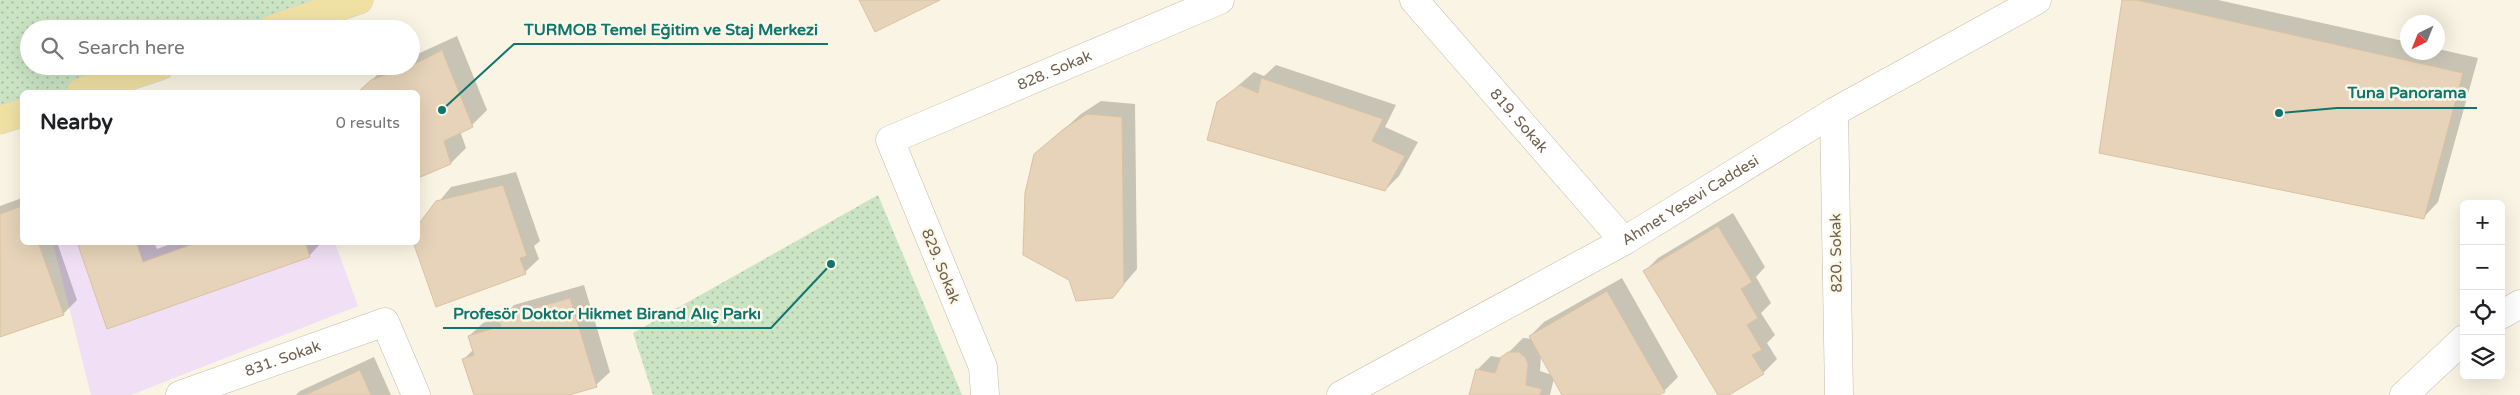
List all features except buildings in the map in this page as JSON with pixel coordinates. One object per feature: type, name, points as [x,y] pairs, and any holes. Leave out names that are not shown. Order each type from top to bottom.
[{"type":"main road","points":[[299,20],[359,0]]},
{"type":"main road","points":[[87,90],[133,75]]},
{"type":"main road","points":[[0,120],[20,114]]},
{"type":"street","name":"828. Sokak","points":[[890,140],[1220,0]]},
{"type":"street","name":"819. Sokak","points":[[1414,0],[1624,241]]},
{"type":"street","name":"Ahmet Yesevi Caddesi","points":[[1341,395],[1624,241],[1834,112],[2037,0]]},
{"type":"street","name":"820. Sokak","points":[[1834,112],[1839,395]]},
{"type":"street","name":"829. Sokak","points":[[890,140],[982,367],[985,395]]},
{"type":"street","points":[[2505,313],[2520,304]]},
{"type":"street","name":"831. Sokak","points":[[180,395],[385,322],[416,395]]},
{"type":"street","points":[[2404,395],[2460,343]]},
{"type":"shaded area","points":[[54,245],[336,245],[358,306],[131,395],[91,395]]},
{"type":"green space","points":[[0,0],[359,0],[299,20],[20,20],[20,75],[133,75],[87,90],[20,90],[20,114],[0,120]]},
{"type":"green space","points":[[878,195],[962,395],[653,395],[633,333]]},
{"type":"place","name":"TURMOB Temel Eğitim ve Staj Merkezi","points":[[442,110]]},
{"type":"place","name":"Tuna Panorama","points":[[2279,113]]},
{"type":"place","name":"Profesör Doktor Hikmet Birand Alıç Parkı","points":[[831,264]]}]
